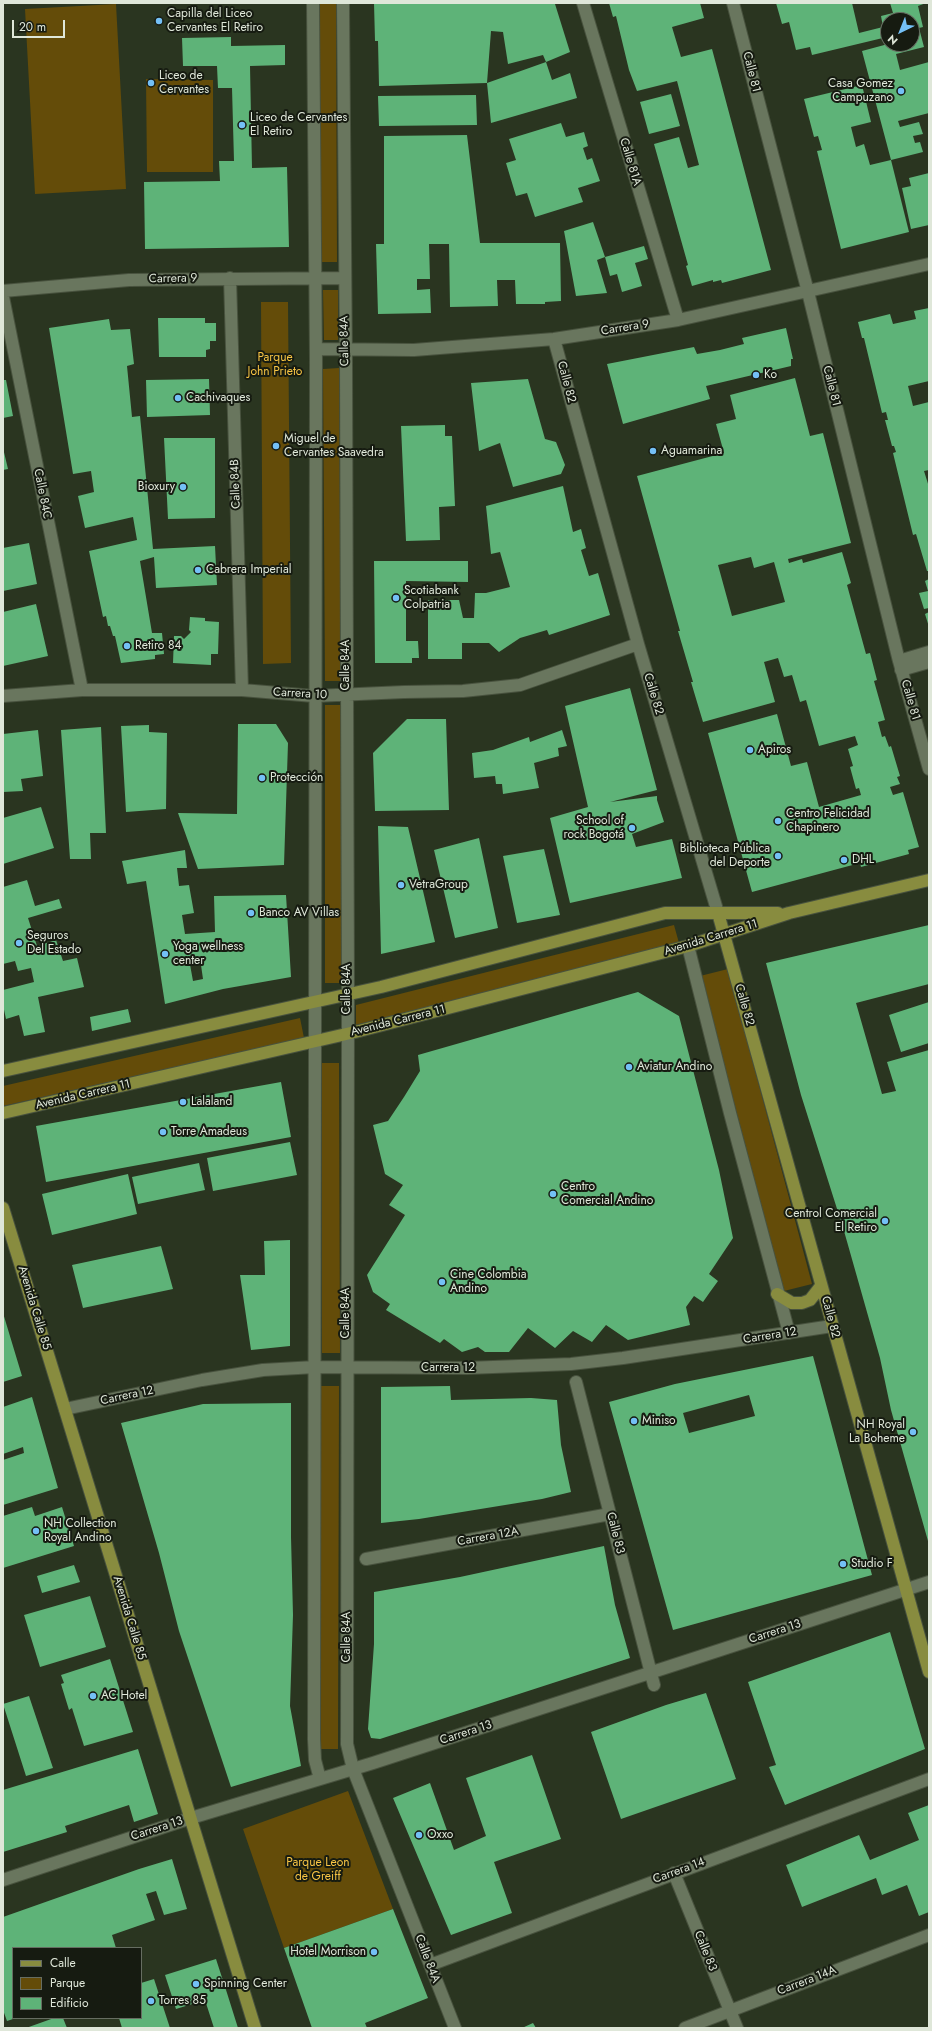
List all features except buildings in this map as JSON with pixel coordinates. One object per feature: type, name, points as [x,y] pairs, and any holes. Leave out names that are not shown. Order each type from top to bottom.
[{"type":"main road","name":"Avenida Carrera 11","points":[[3,1113],[348,1034],[688,946],[789,913],[929,880]]},
{"type":"main road","name":"Calle 82","points":[[718,913],[929,1672]]},
{"type":"main road","name":"Avenida Carrera 11","points":[[3,1071],[208,1024],[348,995],[665,914],[789,913]]},
{"type":"main road","name":"Avenida Calle 85","points":[[3,1208],[255,2028]]},
{"type":"main road","points":[[777,1294],[792,1303],[802,1303],[810,1300],[821,1286]]},
{"type":"street","points":[[313,3],[316,349],[314,696],[314,1739],[315,1760],[320,1779]]},
{"type":"street","name":"Calle 84A","points":[[343,3],[344,278],[346,349],[348,995],[346,1368],[347,1744],[353,1769],[454,2028]]},
{"type":"street","name":"Calle 81A","points":[[582,3],[678,320]]},
{"type":"street","name":"Calle 81","points":[[733,3],[808,292],[900,666],[929,769]]},
{"type":"street","name":"Carrera 9","points":[[316,349],[414,350],[554,339],[678,320],[929,264]]},
{"type":"street","name":"Calle 84B","points":[[230,278],[242,690]]},
{"type":"street","name":"Carrera 9","points":[[3,291],[129,280],[344,278]]},
{"type":"street","name":"Calle 84C","points":[[3,297],[82,690]]},
{"type":"street","name":"Calle 82","points":[[554,339],[638,644],[718,913]]},
{"type":"street","name":"Carrera 10","points":[[3,696],[82,690],[242,690],[314,696],[463,691],[520,685],[638,644]]},
{"type":"street","points":[[900,666],[929,652]]},
{"type":"street","points":[[900,666],[929,662]]},
{"type":"street","points":[[688,946],[777,1294],[789,1333]]},
{"type":"street","name":"Carrera 12","points":[[65,1409],[263,1370],[315,1367],[467,1368],[571,1364],[623,1358],[832,1326]]},
{"type":"street","name":"Calle 83","points":[[576,1382],[654,1685]]},
{"type":"street","name":"Carrera 12A","points":[[366,1559],[610,1514]]},
{"type":"street","name":"Carrera 13","points":[[3,1880],[191,1818],[353,1769],[929,1582]]},
{"type":"street","name":"Carrera 14","points":[[430,1965],[929,1779]]},
{"type":"street","name":"Calle 83","points":[[674,1873],[737,2028]]},
{"type":"street","name":"Carrera 14A","points":[[685,2028],[929,1935]]},
{"type":"green space","points":[[320,3],[336,3],[337,262],[320,262]]},
{"type":"green space","points":[[116,4],[126,189],[35,194],[25,9]]},
{"type":"green space","points":[[146,79],[213,80],[213,172],[147,172]]},
{"type":"green space","points":[[323,290],[338,290],[338,340],[324,340]]},
{"type":"green space","name":"Parque John Prieto","points":[[261,302],[288,302],[291,663],[263,664]]},
{"type":"green space","points":[[339,368],[341,681],[325,681],[323,369]]},
{"type":"green space","points":[[325,705],[341,705],[341,983],[325,983]]},
{"type":"green space","points":[[674,925],[679,943],[356,1025],[356,1005]]},
{"type":"green space","points":[[728,969],[812,1284],[784,1291],[700,976]]},
{"type":"green space","points":[[300,1018],[304,1038],[3,1106],[3,1086]]},
{"type":"green space","points":[[322,1063],[339,1063],[340,1353],[322,1353]]},
{"type":"green space","points":[[321,1386],[339,1386],[338,1749],[320,1749]]},
{"type":"green space","name":"Parque Leon de Greiff","points":[[348,1791],[393,1909],[284,1948],[243,1829]]},
{"type":"place","name":"Capilla del Liceo Cervantes El Retiro","points":[[159,21]]},
{"type":"place","name":"Liceo de Cervantes","points":[[151,83]]},
{"type":"place","name":"Casa Gomez Campuzano","points":[[901,91]]},
{"type":"place","name":"Liceo de Cervantes El Retiro","points":[[242,125]]},
{"type":"place","name":"Ko","points":[[756,375]]},
{"type":"place","name":"Cachivaques","points":[[178,398]]},
{"type":"place","name":"Miguel de Cervantes Saavedra","points":[[276,446]]},
{"type":"place","name":"Aguamarina","points":[[653,451]]},
{"type":"place","name":"Bioxury","points":[[183,487]]},
{"type":"place","name":"Cabrera Imperial","points":[[198,570]]},
{"type":"place","name":"Scotiabank Colpatria","points":[[396,598]]},
{"type":"place","name":"Retiro 84","points":[[127,646]]},
{"type":"place","name":"Apiros","points":[[750,750]]},
{"type":"place","name":"Protección","points":[[262,778]]},
{"type":"place","name":"Centro Felicidad Chapinero","points":[[778,821]]},
{"type":"place","name":"School of rock Bogotá","points":[[632,828]]},
{"type":"place","name":"Biblioteca Pública del Deporte","points":[[778,856]]},
{"type":"place","name":"DHL","points":[[844,860]]},
{"type":"place","name":"VetraGroup","points":[[401,885]]},
{"type":"place","name":"Banco AV Villas","points":[[251,913]]},
{"type":"place","name":"Seguros Del Estado","points":[[19,943]]},
{"type":"place","name":"Yoga wellness center","points":[[165,954]]},
{"type":"place","name":"Aviatur Andino","points":[[629,1067]]},
{"type":"place","name":"Lalaland","points":[[183,1102]]},
{"type":"place","name":"Torre Amadeus","points":[[163,1132]]},
{"type":"place","name":"Centro Comercial Andino","points":[[553,1194]]},
{"type":"place","name":"Centrol Comercial El Retiro","points":[[885,1221]]},
{"type":"place","name":"Cine Colombia Andino","points":[[442,1282]]},
{"type":"place","name":"Miniso","points":[[634,1421]]},
{"type":"place","name":"NH Royal La Boheme","points":[[913,1432]]},
{"type":"place","name":"NH Collection Royal Andino","points":[[36,1531]]},
{"type":"place","name":"Studio F","points":[[843,1564]]},
{"type":"place","name":"AC Hotel","points":[[93,1696]]},
{"type":"place","name":"Oxxo","points":[[419,1835]]},
{"type":"place","name":"Hotel Morrison","points":[[374,1952]]},
{"type":"place","name":"Spinning Center","points":[[196,1984]]},
{"type":"place","name":"Torres 85","points":[[151,2001]]}]
